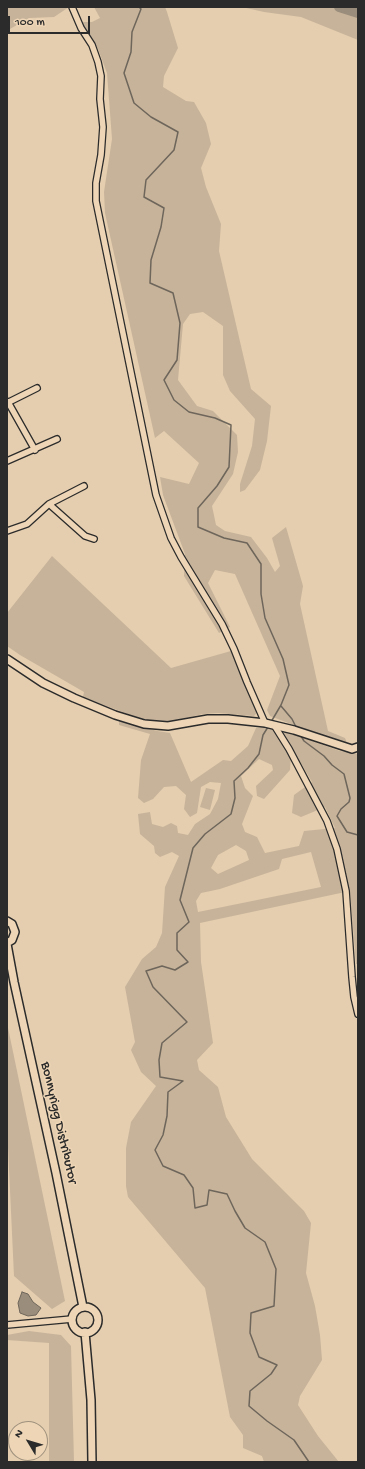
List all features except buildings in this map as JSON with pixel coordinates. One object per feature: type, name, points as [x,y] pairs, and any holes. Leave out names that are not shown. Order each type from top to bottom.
[{"type":"main road","points":[[7,659],[43,683],[74,698],[115,715],[144,724],[168,726],[208,718],[228,719],[274,724],[352,749],[358,747]]},
{"type":"main road","name":"Bonnyrigg Distributor","points":[[7,921],[12,924],[15,932],[12,940],[7,943],[83,1307]]},
{"type":"main road","points":[[83,1307],[92,1309],[97,1317],[96,1326],[90,1332],[79,1331],[74,1327],[72,1319],[74,1312],[83,1307]]},
{"type":"main road","points":[[85,1332],[91,1400],[92,1462]]},
{"type":"street","points":[[72,7],[81,28],[92,45],[101,76],[100,99],[103,127],[101,155],[96,183],[96,201],[156,495],[171,538],[222,624],[265,723]]},
{"type":"street","points":[[35,450],[8,402],[38,388]]},
{"type":"street","points":[[7,461],[35,450],[56,439]]},
{"type":"street","points":[[7,531],[27,524],[49,504],[84,486]]},
{"type":"street","points":[[49,504],[85,536],[94,539]]},
{"type":"street","points":[[274,724],[327,821],[337,849],[346,891],[352,977],[354,997],[358,1014]]},
{"type":"street","points":[[7,1325],[72,1319]]},
{"type":"shaded area","points":[[7,7],[69,7],[54,17],[29,18],[7,30]]},
{"type":"shaded area","points":[[94,7],[165,7],[178,48],[164,76],[163,87],[186,101],[194,102],[206,123],[211,144],[201,168],[206,187],[221,224],[219,251],[251,389],[271,406],[267,441],[260,470],[245,490],[240,492],[240,484],[252,446],[255,419],[230,391],[223,375],[223,326],[203,312],[190,314],[183,324],[178,380],[197,406],[213,411],[237,435],[238,452],[233,474],[212,506],[216,525],[225,531],[251,537],[267,558],[275,572],[280,566],[272,538],[286,527],[303,586],[300,604],[328,731],[345,738],[347,743],[343,744],[270,716],[267,710],[280,676],[235,574],[215,570],[208,583],[230,627],[219,633],[184,576],[185,554],[163,495],[160,477],[189,484],[199,463],[164,431],[155,438],[105,213],[104,192],[112,139],[107,73],[98,49],[82,22],[92,22],[100,18]]},
{"type":"shaded area","points":[[242,7],[358,7],[358,40],[301,17],[264,12]]},
{"type":"shaded area","points":[[52,556],[171,668],[231,651],[256,714],[254,716],[218,713],[203,714],[172,721],[158,722],[141,719],[83,697],[84,692],[7,646],[7,613]]},
{"type":"shaded area","points":[[119,719],[157,731],[170,733],[191,782],[223,760],[231,761],[248,746],[256,728],[272,728],[291,755],[290,770],[264,799],[257,796],[256,786],[273,770],[272,765],[259,759],[241,776],[245,788],[253,796],[242,824],[245,832],[257,837],[265,853],[299,846],[304,831],[335,828],[325,807],[301,817],[292,813],[294,795],[312,782],[283,733],[284,731],[340,751],[358,754],[358,964],[356,964],[350,891],[200,923],[201,962],[213,1043],[197,1060],[199,1070],[218,1087],[226,1117],[252,1159],[304,1211],[311,1223],[306,1273],[315,1306],[320,1335],[322,1360],[300,1396],[298,1405],[318,1436],[339,1462],[264,1462],[262,1456],[243,1448],[243,1435],[230,1417],[205,1288],[128,1197],[126,1186],[126,1148],[131,1122],[156,1086],[141,1072],[131,1050],[135,1042],[125,987],[142,959],[156,947],[162,933],[165,887],[179,856],[172,852],[160,857],[155,853],[154,846],[140,834],[138,814],[150,812],[152,824],[163,827],[171,823],[177,826],[178,833],[188,835],[195,824],[210,814],[218,799],[221,783],[210,782],[201,787],[197,813],[190,817],[184,809],[186,795],[176,786],[164,787],[153,799],[144,803],[138,798],[141,760],[150,734],[119,725]],"holes":[[[236,845],[246,851],[249,860],[218,874],[211,868],[218,855]],[[311,852],[321,887],[198,912],[196,901],[201,893],[220,889],[279,869],[282,859]]]},
{"type":"shaded area","points":[[206,788],[215,790],[210,810],[200,807]]},
{"type":"shaded area","points":[[7,1023],[65,1301],[52,1309],[14,1276],[7,1126]]},
{"type":"shaded area","points":[[22,1292],[28,1294],[33,1302],[41,1308],[36,1315],[28,1316],[20,1313],[18,1303]]},
{"type":"shaded area","points":[[29,1331],[61,1335],[71,1346],[74,1462],[49,1462],[49,1343],[7,1340],[7,1335]]},
{"type":"waterway","points":[[139,7],[141,9],[132,32],[131,52],[124,73],[134,103],[151,117],[178,132],[174,150],[146,180],[144,197],[164,208],[161,227],[151,260],[150,283],[173,293],[180,323],[177,360],[164,380],[174,400],[189,412],[215,418],[231,425],[229,467],[217,486],[198,508],[198,527],[224,538],[247,543],[261,564],[261,594],[265,618],[283,659],[289,685],[281,705],[271,722]]},
{"type":"waterway","points":[[339,7],[358,13]]},
{"type":"waterway","points":[[281,706],[292,719],[297,729]]},
{"type":"waterway","points":[[268,727],[263,735],[259,754],[248,768],[234,781],[235,798],[231,814],[205,834],[193,848],[180,900],[189,922],[177,933],[177,950],[188,962],[175,970],[162,966],[146,971],[153,987],[187,1022],[162,1043],[159,1060],[160,1077],[183,1081],[168,1092],[167,1116],[163,1135],[155,1150],[163,1166],[184,1175],[193,1188],[195,1208],[207,1205],[209,1190],[227,1194],[245,1228],[265,1242],[276,1269],[274,1306],[251,1313],[250,1333],[259,1357],[277,1365],[271,1374],[250,1391],[249,1406],[294,1440],[309,1462]]},
{"type":"waterway","points":[[301,736],[304,741],[344,774],[350,798],[349,802],[341,809],[337,816],[347,832],[358,835]]}]
